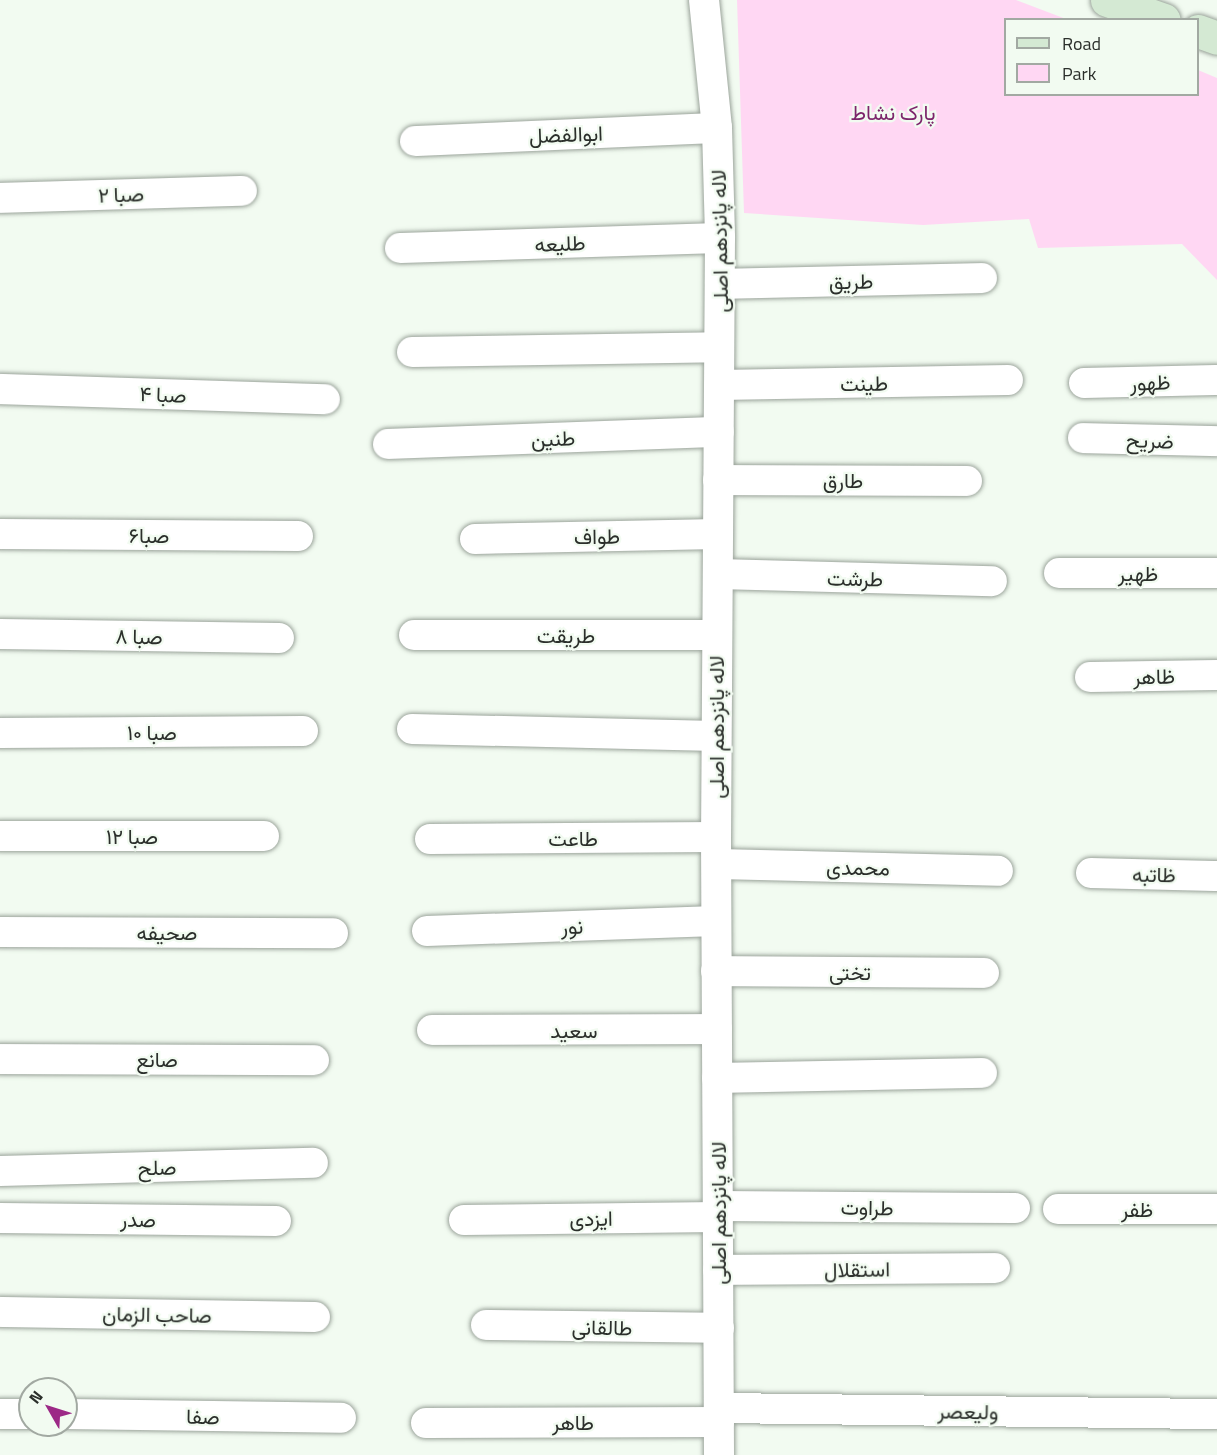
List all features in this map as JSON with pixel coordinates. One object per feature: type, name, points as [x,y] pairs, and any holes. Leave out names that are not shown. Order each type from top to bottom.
[{"type":"main road","points":[[1107,0],[1158,18]]},
{"type":"main road","points":[[1199,32],[1217,38]]},
{"type":"street","name":"لاله پانزدهم اصلی","points":[[704,0],[717,128],[720,238],[716,736],[719,1455]]},
{"type":"street","name":"ابوالفضل","points":[[415,141],[717,128]]},
{"type":"street","name":"صبا ۲","points":[[0,198],[242,191]]},
{"type":"street","name":"طلیعه","points":[[400,248],[720,238]]},
{"type":"street","name":"طریق","points":[[720,285],[982,279]]},
{"type":"street","points":[[412,352],[719,347]]},
{"type":"street","name":"طینت","points":[[719,385],[1008,380]]},
{"type":"street","name":"ظهور","points":[[1084,383],[1217,380]]},
{"type":"street","name":"صبا ۴","points":[[0,389],[325,399]]},
{"type":"street","name":"طنین","points":[[388,444],[719,432]]},
{"type":"street","name":"ضریح","points":[[1083,438],[1217,441]]},
{"type":"street","name":"طارق","points":[[718,480],[967,481]]},
{"type":"street","name":"صبا۶","points":[[0,534],[298,536]]},
{"type":"street","name":"طواف","points":[[476,539],[718,534]]},
{"type":"street","name":"ظهیر","points":[[1059,573],[1217,573]]},
{"type":"street","name":"طرشت","points":[[718,574],[992,581]]},
{"type":"street","name":"صبا ۸","points":[[0,634],[279,638]]},
{"type":"street","name":"طریقت","points":[[414,635],[717,635]]},
{"type":"street","name":"ظاهر","points":[[1090,677],[1217,675]]},
{"type":"street","points":[[412,729],[716,736]]},
{"type":"street","name":"صبا ۱۰","points":[[0,733],[303,731]]},
{"type":"street","name":"صبا ۱۲","points":[[0,836],[264,836]]},
{"type":"street","name":"طاعت","points":[[430,839],[717,850]]},
{"type":"street","name":"محمدی","points":[[717,850],[998,871]]},
{"type":"street","name":"ظاتبه","points":[[1091,873],[1217,876]]},
{"type":"street","name":"نور","points":[[428,932],[716,921]]},
{"type":"street","name":"صحیفه","points":[[0,932],[333,933]]},
{"type":"street","name":"تختی","points":[[716,971],[984,973]]},
{"type":"street","name":"سعید","points":[[432,1030],[717,1029]]},
{"type":"street","name":"صانع","points":[[0,1059],[314,1060]]},
{"type":"street","points":[[717,1078],[982,1073]]},
{"type":"street","name":"صلح","points":[[0,1171],[313,1163]]},
{"type":"street","name":"طراوت","points":[[718,1211],[1016,1208]]},
{"type":"street","name":"ظفر","points":[[1058,1209],[1217,1209]]},
{"type":"street","name":"ایزدی","points":[[464,1220],[718,1211]]},
{"type":"street","name":"صدر","points":[[0,1218],[276,1221]]},
{"type":"street","name":"استقلال","points":[[718,1270],[995,1268]]},
{"type":"street","name":"صاحب الزمان","points":[[0,1312],[315,1317]]},
{"type":"street","name":"طالقانی","points":[[486,1325],[719,1328]]},
{"type":"street","points":[[0,1414],[18,1414]]},
{"type":"street","name":"صفا","points":[[78,1414],[340,1418]]},
{"type":"street","name":"ولیعصر","points":[[719,1415],[1217,1414]]},
{"type":"street","name":"طاهر","points":[[426,1423],[719,1415]]},
{"type":"green space","name":"پارک نشاط","points":[[737,0],[1016,0],[1063,18],[1004,18],[1004,96],[1199,96],[1199,70],[1217,78],[1217,280],[1182,244],[1038,248],[1029,219],[923,225],[744,213]]}]
